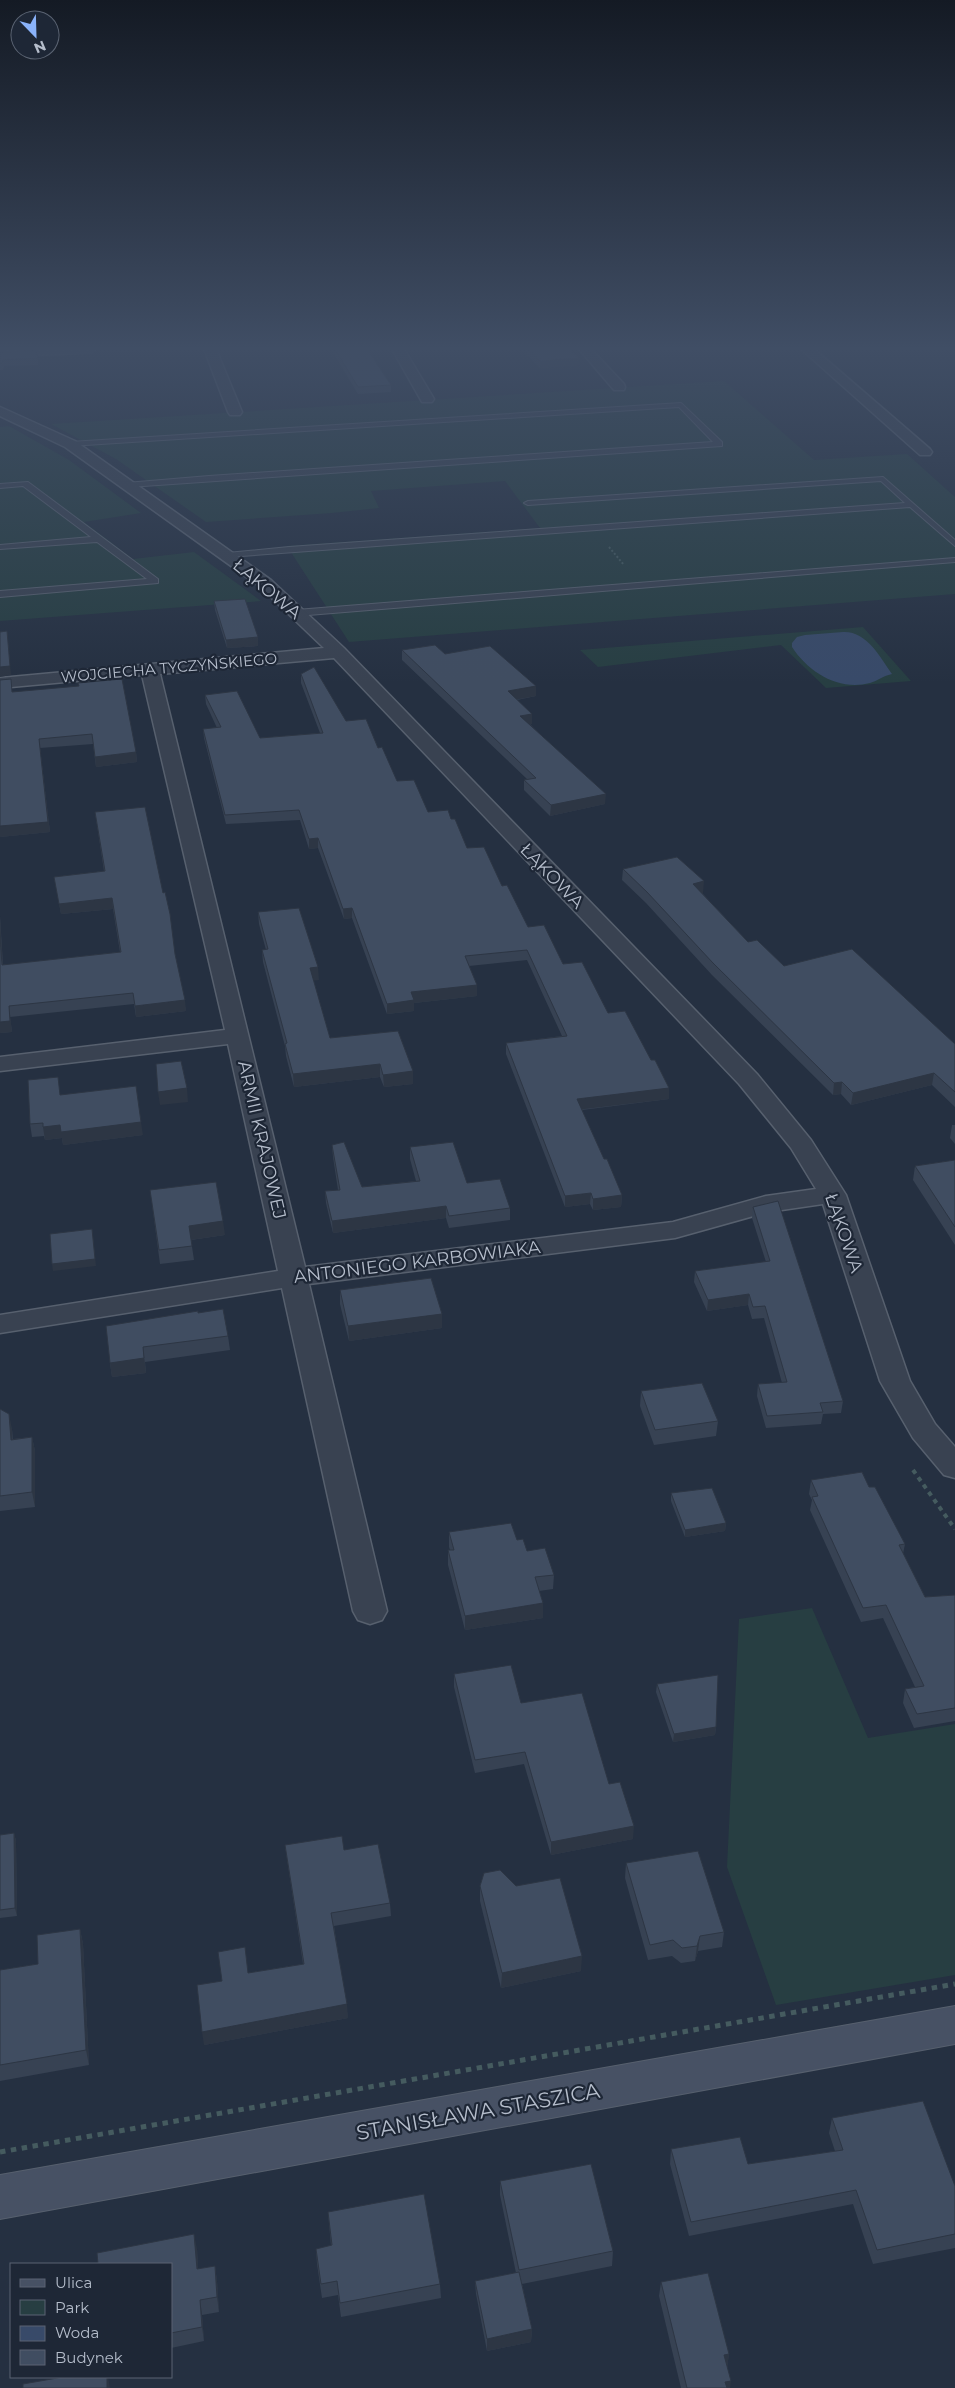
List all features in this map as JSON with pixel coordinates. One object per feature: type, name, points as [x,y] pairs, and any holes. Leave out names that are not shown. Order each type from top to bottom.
[{"type":"street","name":"ŁĄKOWA","points":[[93,460],[265,583],[338,652],[775,1110],[802,1145],[833,1195],[895,1381],[924,1431],[955,1467]]},
{"type":"street","name":"WOJCIECHA TYCZYŃSKIEGO","points":[[0,683],[338,652]]},
{"type":"street","name":"ARMII KRAJOWEJ","points":[[150,670],[238,1036],[370,1611]]},
{"type":"street","points":[[0,1064],[238,1036]]},
{"type":"street","name":"ANTONIEGO KARBOWIAKA","points":[[0,1324],[293,1277],[675,1230],[766,1204],[833,1195]]},
{"type":"street","name":"STANISŁAWA STASZICA","points":[[0,2198],[955,2025]]},
{"type":"lane","points":[[129,486],[219,477],[470,460]]},
{"type":"lane","points":[[528,503],[883,479],[955,544]]},
{"type":"lane","points":[[0,486],[25,484],[156,581],[0,594]]},
{"type":"lane","points":[[228,555],[299,548],[912,505]]},
{"type":"lane","points":[[0,546],[101,539]]},
{"type":"lane","points":[[296,613],[955,560]]},
{"type":"path","points":[[911,1467],[955,1529]]},
{"type":"path","points":[[0,2152],[406,2079],[955,1984]]},
{"type":"green space","points":[[0,460],[70,460],[141,513],[84,522],[133,559],[194,552],[261,601],[0,621]]},
{"type":"green space","points":[[118,460],[914,460],[955,497],[955,594],[349,642],[287,546],[540,528],[505,481],[371,491],[379,508],[206,522]]},
{"type":"green space","points":[[863,627],[911,681],[826,688],[781,645],[598,667],[580,650]]},
{"type":"green space","points":[[812,1608],[868,1738],[955,1724],[955,1975],[776,2005],[727,1867],[739,1619]]},
{"type":"water","points":[[843,632],[852,633],[866,640],[878,653],[892,674],[873,682],[858,685],[836,682],[826,678],[807,665],[792,647],[792,643],[797,637]]},
{"type":"building","points":[[245,599],[258,637],[226,640],[214,601]]},
{"type":"building","points":[[7,631],[10,666],[0,667],[0,632]]},
{"type":"building","points":[[435,645],[445,654],[490,646],[536,686],[508,691],[532,714],[520,716],[606,794],[551,805],[524,780],[536,778],[402,650]]},
{"type":"building","points":[[314,667],[346,721],[366,719],[378,748],[382,747],[397,781],[414,780],[428,812],[448,810],[451,819],[455,819],[467,848],[484,847],[502,886],[507,885],[528,927],[544,925],[563,964],[582,962],[608,1013],[625,1011],[651,1060],[655,1060],[669,1088],[577,1099],[604,1159],[607,1159],[622,1195],[593,1199],[591,1193],[565,1196],[506,1043],[567,1036],[527,950],[465,956],[477,985],[411,992],[414,1000],[387,1004],[352,908],[343,909],[318,838],[309,839],[299,810],[225,815],[203,729],[221,727],[205,695],[237,691],[260,738],[323,733],[301,674]]},
{"type":"building","points":[[11,679],[12,692],[79,686],[78,683],[122,679],[136,752],[95,757],[92,734],[39,739],[48,822],[0,826],[0,680]]},
{"type":"building","points":[[145,807],[163,893],[165,892],[170,914],[175,954],[185,1000],[135,1006],[133,993],[9,1006],[10,1021],[0,1022],[0,936],[2,965],[121,952],[112,898],[59,904],[54,877],[105,871],[95,812]]},
{"type":"building","points":[[677,857],[704,881],[693,884],[748,942],[757,940],[784,966],[852,949],[955,1044],[955,1092],[934,1073],[853,1093],[842,1082],[834,1083],[713,963],[623,869]]},
{"type":"building","points":[[299,908],[318,967],[310,968],[330,1038],[398,1031],[413,1071],[383,1075],[380,1064],[293,1074],[285,1044],[287,1043],[262,950],[268,949],[258,912]]},
{"type":"building","points":[[181,1061],[187,1088],[158,1092],[156,1064]]},
{"type":"building","points":[[58,1077],[60,1095],[136,1086],[141,1122],[61,1132],[60,1125],[43,1127],[43,1123],[30,1124],[28,1080]]},
{"type":"building","points":[[344,1142],[362,1187],[420,1181],[410,1147],[453,1142],[467,1183],[500,1179],[510,1208],[449,1216],[446,1206],[332,1221],[325,1191],[340,1190],[332,1145]]},
{"type":"building","points":[[955,1160],[955,1227],[915,1166]]},
{"type":"building","points":[[216,1182],[223,1221],[189,1226],[192,1246],[159,1250],[150,1190]]},
{"type":"building","points":[[778,1201],[843,1401],[820,1403],[823,1412],[767,1416],[758,1384],[787,1382],[765,1306],[753,1307],[749,1294],[708,1300],[695,1271],[770,1261],[753,1207]]},
{"type":"building","points":[[92,1229],[95,1259],[52,1264],[50,1234]]},
{"type":"building","points":[[431,1278],[442,1314],[348,1326],[340,1290]]},
{"type":"building","points":[[223,1309],[228,1336],[143,1347],[144,1358],[110,1363],[106,1326],[198,1311],[198,1313]]},
{"type":"building","points":[[702,1383],[718,1421],[655,1430],[641,1391]]},
{"type":"building","points":[[0,1409],[9,1414],[11,1440],[32,1437],[32,1492],[0,1496]]},
{"type":"building","points":[[862,1472],[869,1487],[875,1487],[905,1544],[899,1545],[925,1597],[955,1595],[955,1708],[917,1714],[905,1689],[924,1686],[886,1605],[863,1608],[812,1497],[818,1496],[811,1480]]},
{"type":"building","points":[[712,1488],[726,1523],[685,1530],[671,1493]]},
{"type":"building","points":[[511,1523],[517,1540],[523,1539],[527,1551],[545,1548],[554,1575],[535,1577],[543,1603],[465,1616],[448,1550],[454,1550],[449,1532]]},
{"type":"building","points":[[511,1665],[521,1703],[582,1693],[609,1784],[620,1782],[634,1826],[551,1842],[525,1752],[475,1760],[454,1674]]},
{"type":"building","points":[[718,1675],[716,1727],[674,1734],[657,1684]]},
{"type":"building","points":[[14,1833],[15,1908],[0,1910],[0,1835]]},
{"type":"building","points":[[342,1836],[344,1850],[378,1844],[390,1903],[331,1913],[347,2004],[202,2032],[197,1985],[222,1981],[218,1952],[245,1947],[248,1973],[304,1964],[285,1845]]},
{"type":"building","points":[[698,1851],[724,1932],[700,1936],[697,1946],[682,1948],[673,1940],[650,1945],[626,1863]]},
{"type":"building","points":[[500,1870],[516,1886],[560,1878],[582,1956],[502,1973],[480,1886],[484,1873]]},
{"type":"building","points":[[80,1929],[86,2050],[0,2065],[0,1970],[38,1964],[37,1935]]},
{"type":"building","points":[[923,2101],[955,2186],[955,2234],[877,2250],[856,2190],[691,2222],[671,2149],[740,2137],[748,2164],[843,2150],[832,2118]]},
{"type":"building","points":[[591,2164],[613,2251],[519,2270],[500,2181]]},
{"type":"building","points":[[424,2194],[440,2284],[340,2303],[337,2281],[321,2284],[316,2249],[332,2245],[328,2212]]},
{"type":"building","points":[[194,2234],[197,2269],[215,2266],[217,2297],[200,2300],[202,2327],[172,2333],[172,2263],[98,2263],[97,2253]]},
{"type":"building","points":[[519,2272],[532,2329],[487,2339],[475,2281]]},
{"type":"building","points":[[708,2273],[729,2354],[724,2355],[731,2381],[725,2382],[727,2388],[687,2388],[661,2282]]},
{"type":"building","points":[[57,2378],[107,2378],[107,2388],[23,2388],[23,2384]]}]
